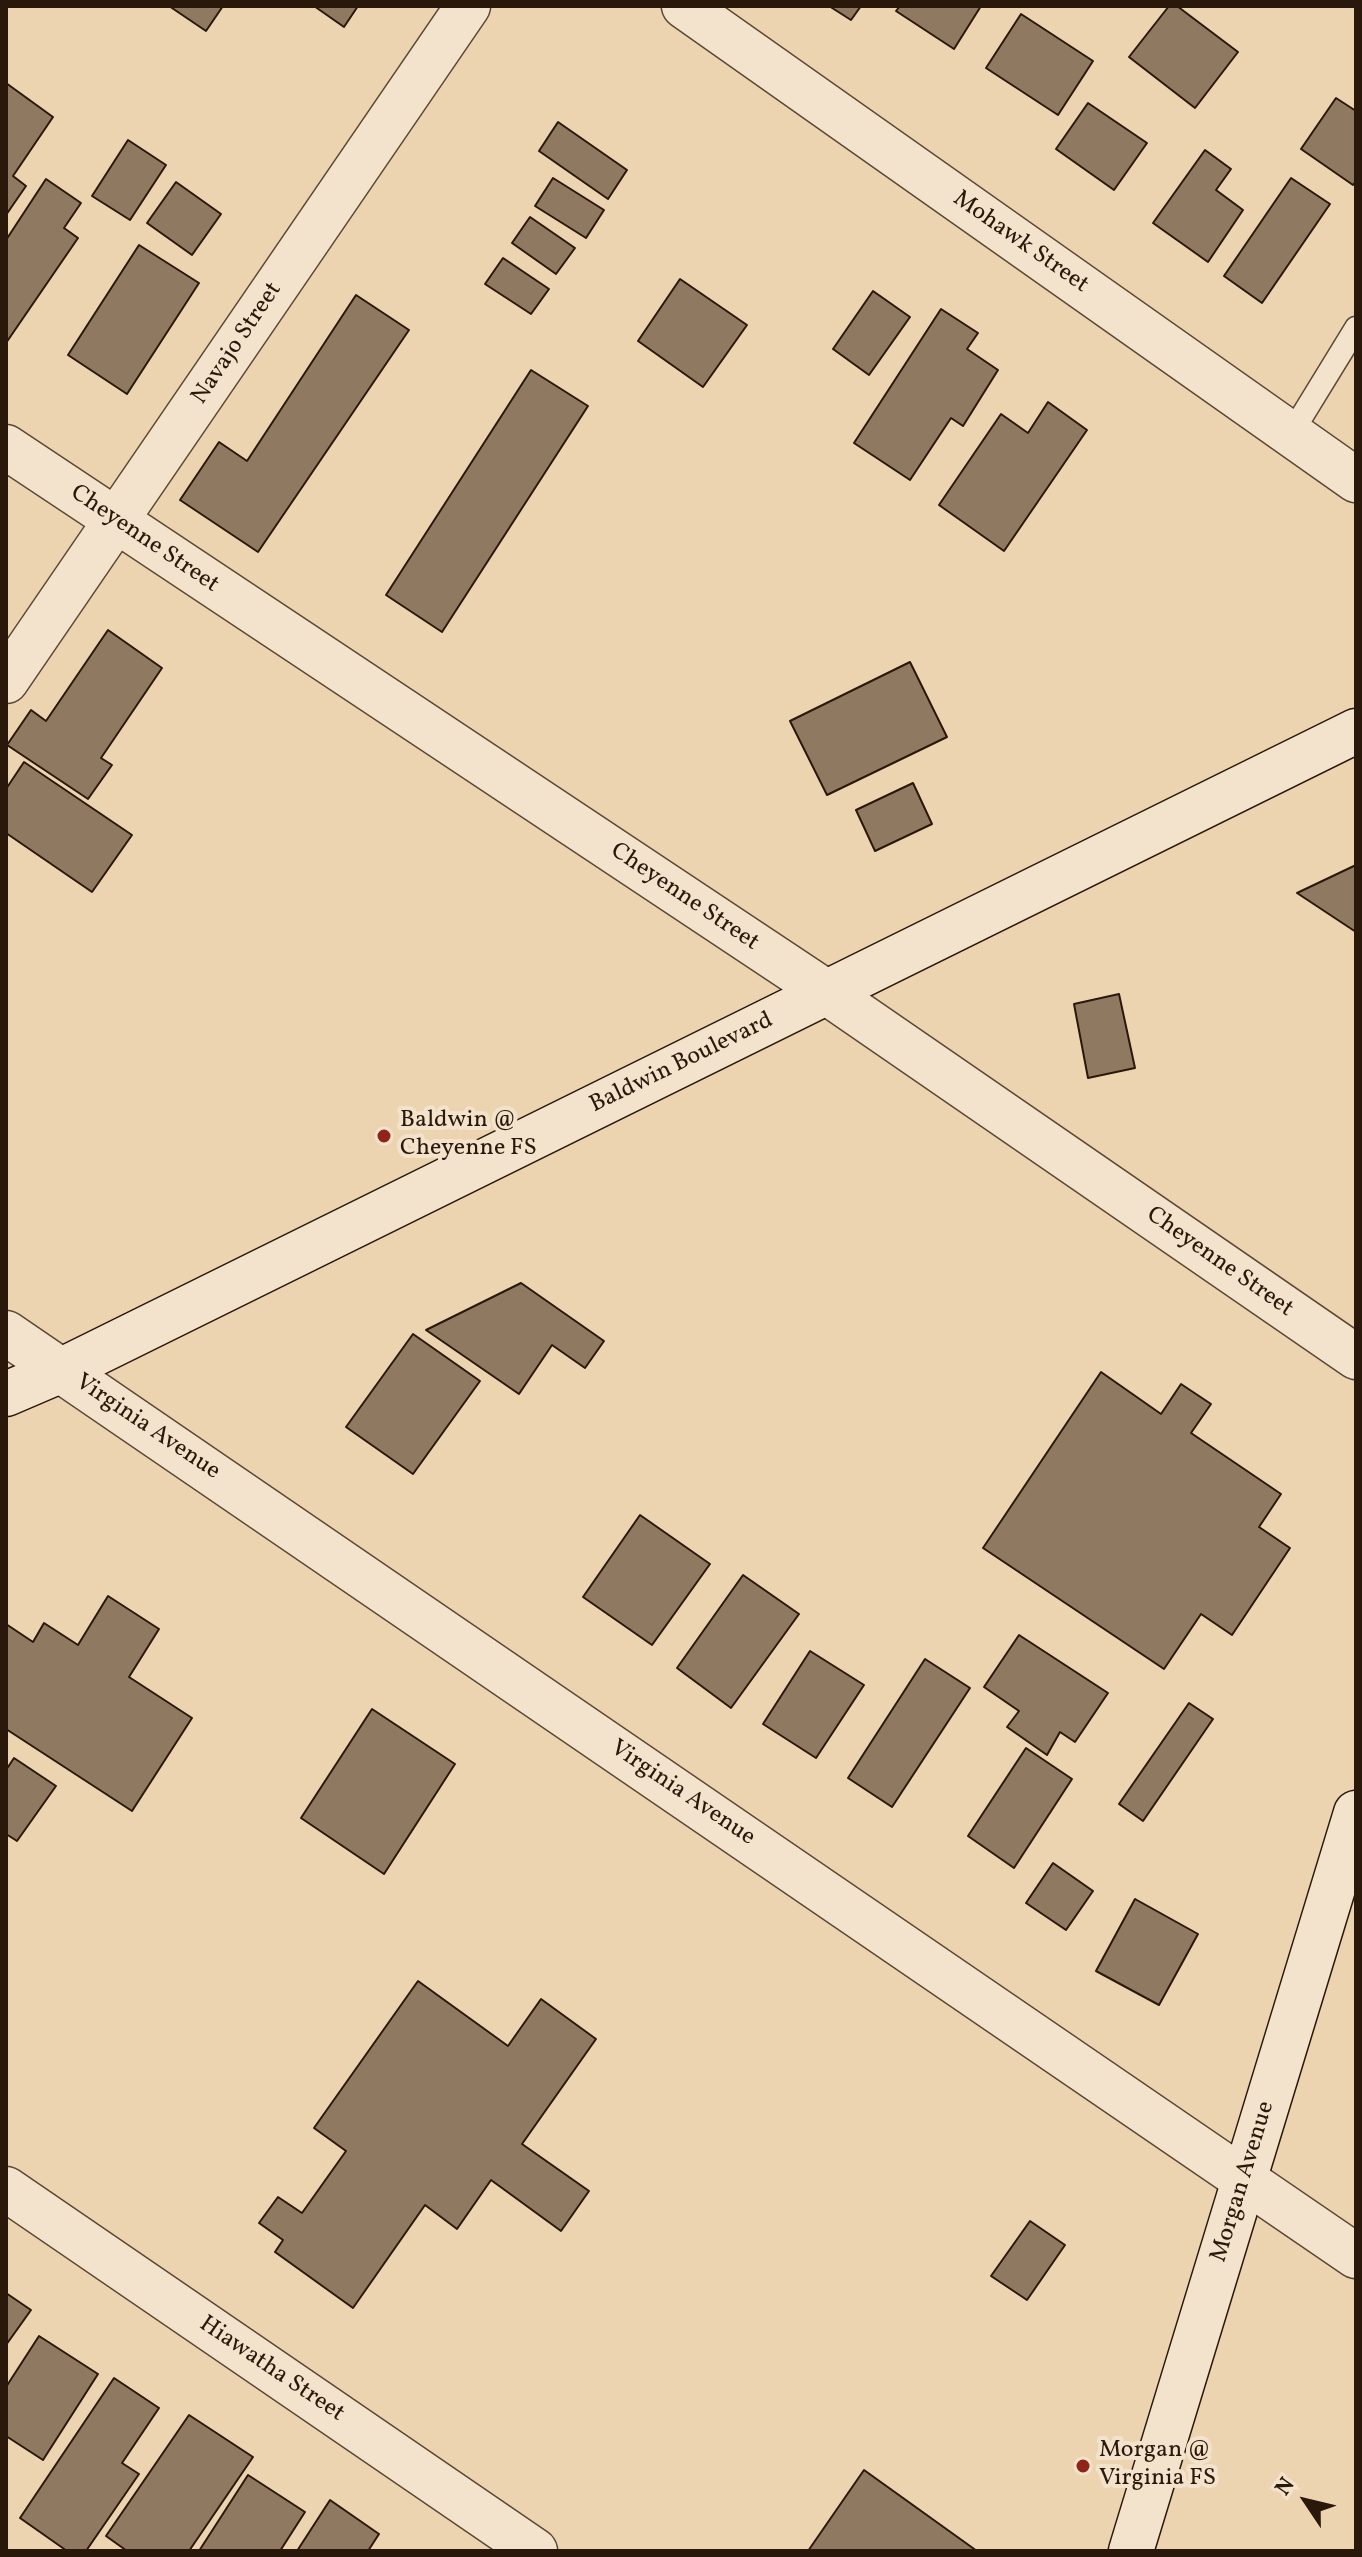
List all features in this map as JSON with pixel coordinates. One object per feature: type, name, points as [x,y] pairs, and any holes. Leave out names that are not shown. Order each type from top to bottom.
[{"type":"street","name":"Navajo Street","points":[[6,681],[468,6]]},
{"type":"street","name":"Mohawk Street","points":[[684,6],[1356,480]]},
{"type":"street","name":"Cheyenne Street","points":[[6,447],[826,992],[1356,1357]]},
{"type":"street","name":"Baldwin Boulevard","points":[[6,1394],[62,1370],[1356,731]]},
{"type":"street","name":"Virginia Avenue","points":[[6,1333],[1356,2256]]},
{"type":"street","name":"Morgan Avenue","points":[[1131,2551],[1356,1813]]},
{"type":"street","name":"Hiawatha Street","points":[[6,2189],[535,2551]]},
{"type":"lane","points":[[1291,434],[1356,328]]},
{"type":"building","points":[[169,6],[223,6],[206,31]]},
{"type":"building","points":[[314,6],[358,6],[344,27]]},
{"type":"building","points":[[829,6],[861,6],[851,20]]},
{"type":"building","points":[[900,6],[981,6],[954,49],[896,11]]},
{"type":"building","points":[[1169,6],[1177,6],[1238,52],[1195,108],[1129,57]]},
{"type":"building","points":[[1021,14],[1093,61],[1058,115],[986,68]]},
{"type":"building","points":[[6,83],[53,117],[13,176],[26,186],[6,215]]},
{"type":"building","points":[[1336,98],[1356,111],[1356,181],[1353,185],[1301,149]]},
{"type":"building","points":[[1088,103],[1147,143],[1114,190],[1056,149]]},
{"type":"building","points":[[558,122],[627,170],[608,199],[539,151]]},
{"type":"building","points":[[128,140],[166,165],[130,220],[92,196]]},
{"type":"building","points":[[1205,150],[1231,169],[1216,190],[1243,210],[1208,262],[1153,223]]},
{"type":"building","points":[[553,178],[604,210],[586,238],[535,206]]},
{"type":"building","points":[[1291,178],[1330,204],[1262,303],[1224,276]]},
{"type":"building","points":[[46,179],[81,203],[64,228],[78,238],[6,343],[6,240]]},
{"type":"building","points":[[176,182],[221,214],[192,255],[147,223]]},
{"type":"building","points":[[530,217],[575,248],[556,274],[512,243]]},
{"type":"building","points":[[139,245],[199,283],[127,394],[68,355]]},
{"type":"building","points":[[503,258],[549,289],[531,314],[485,284]]},
{"type":"building","points":[[680,279],[747,325],[703,387],[638,341]]},
{"type":"building","points":[[873,291],[910,317],[869,375],[833,349]]},
{"type":"building","points":[[356,295],[409,330],[258,552],[180,500],[219,442],[247,461]]},
{"type":"building","points":[[941,309],[978,333],[967,349],[998,370],[963,426],[951,418],[910,480],[854,443]]},
{"type":"building","points":[[531,370],[588,406],[442,632],[386,595]]},
{"type":"building","points":[[1048,402],[1087,430],[1004,551],[939,505],[1001,414],[1028,433]]},
{"type":"building","points":[[108,630],[162,668],[101,758],[112,765],[88,799],[7,745],[31,710],[46,721]]},
{"type":"building","points":[[910,662],[947,737],[827,795],[790,721]]},
{"type":"building","points":[[24,762],[132,835],[92,892],[6,833],[6,789]]},
{"type":"building","points":[[913,783],[932,824],[875,851],[856,810]]},
{"type":"building","points":[[1356,865],[1356,932],[1297,893]]},
{"type":"building","points":[[1119,994],[1135,1068],[1088,1078],[1074,1004]]},
{"type":"building","points":[[521,1283],[604,1341],[585,1368],[552,1345],[519,1394],[426,1330]]},
{"type":"building","points":[[413,1334],[480,1381],[413,1474],[346,1427]]},
{"type":"building","points":[[1101,1372],[1161,1414],[1181,1384],[1211,1404],[1191,1433],[1281,1494],[1259,1527],[1290,1548],[1232,1635],[1201,1614],[1164,1669],[983,1548]]},
{"type":"building","points":[[640,1515],[710,1564],[652,1645],[583,1597]]},
{"type":"building","points":[[743,1575],[799,1614],[731,1708],[677,1668]]},
{"type":"building","points":[[108,1596],[159,1629],[129,1677],[192,1718],[132,1811],[6,1729],[6,1624],[33,1642],[44,1623],[78,1645]]},
{"type":"building","points":[[1019,1635],[1108,1693],[1075,1742],[1060,1732],[1047,1755],[1007,1727],[1019,1711],[984,1687]]},
{"type":"building","points":[[810,1651],[864,1685],[816,1758],[763,1724]]},
{"type":"building","points":[[925,1659],[970,1688],[892,1807],[848,1778]]},
{"type":"building","points":[[1189,1703],[1213,1719],[1143,1821],[1119,1804]]},
{"type":"building","points":[[372,1709],[455,1764],[384,1874],[301,1818]]},
{"type":"building","points":[[1026,1748],[1072,1779],[1014,1868],[968,1836]]},
{"type":"building","points":[[14,1758],[56,1786],[17,1841],[6,1834],[6,1770]]},
{"type":"building","points":[[1053,1863],[1093,1891],[1066,1930],[1026,1903]]},
{"type":"building","points":[[1135,1899],[1198,1934],[1159,2005],[1096,1971]]},
{"type":"building","points":[[418,1981],[508,2046],[541,1999],[596,2039],[522,2144],[589,2191],[561,2231],[491,2180],[457,2229],[425,2205],[353,2308],[275,2252],[283,2240],[259,2223],[278,2197],[302,2213],[346,2151],[314,2128]]},
{"type":"building","points":[[1030,2221],[1065,2245],[1027,2300],[991,2276]]},
{"type":"building","points":[[6,2293],[31,2310],[6,2345]]},
{"type":"building","points":[[39,2336],[98,2374],[43,2460],[6,2436],[6,2387]]},
{"type":"building","points":[[114,2378],[159,2408],[122,2463],[139,2474],[86,2551],[67,2551],[20,2518]]},
{"type":"building","points":[[189,2415],[253,2457],[189,2551],[127,2551],[106,2536]]},
{"type":"building","points":[[864,2470],[977,2551],[808,2551]]},
{"type":"building","points":[[248,2475],[305,2512],[280,2551],[199,2551]]},
{"type":"building","points":[[330,2500],[379,2534],[368,2551],[297,2551]]},
{"type":"place","name":"Baldwin @ Cheyenne FS","points":[[384,1136]]},
{"type":"place","name":"Morgan @ Virginia FS","points":[[1083,2466]]}]
